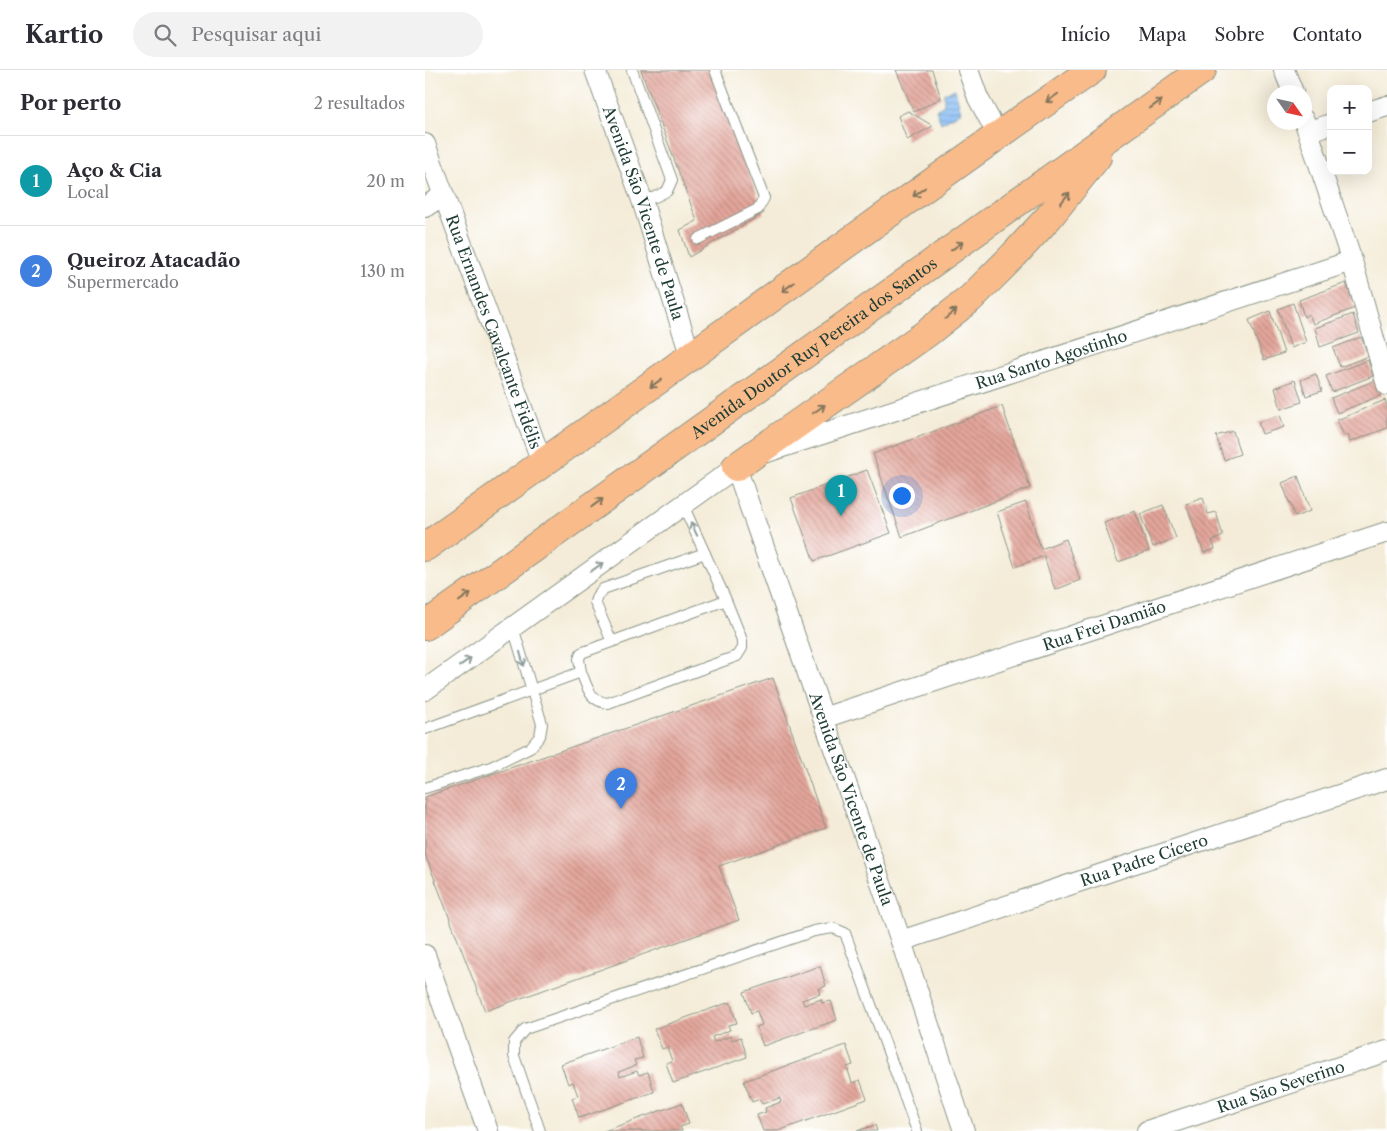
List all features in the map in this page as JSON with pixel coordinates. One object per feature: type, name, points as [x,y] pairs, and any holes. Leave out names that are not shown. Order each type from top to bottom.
[{"type":"highway","points":[[425,547],[543,465],[998,135],[1092,70]]},
{"type":"highway","name":"Avenida Doutor Ruy Pereira dos Santos","points":[[425,626],[1202,70]]},
{"type":"highway","points":[[743,462],[927,333],[971,298],[1049,217],[1116,132]]},
{"type":"street","name":"Avenida São Vicente de Paula","points":[[595,70],[642,200],[691,358]]},
{"type":"street","points":[[968,70],[978,98],[998,135]]},
{"type":"street","points":[[1284,70],[1290,85]]},
{"type":"street","points":[[1372,111],[1387,106]]},
{"type":"street","points":[[1312,126],[1327,124]]},
{"type":"street","points":[[1308,130],[1352,261],[1387,385]]},
{"type":"street","name":"Rua Ernandes Cavalcante Fidélis","points":[[425,144],[543,465]]},
{"type":"street","points":[[425,207],[443,195]]},
{"type":"street","name":"Rua Santo Agostinho","points":[[425,690],[743,462],[1352,261]]},
{"type":"street","name":"Avenida São Vicente de Paula","points":[[743,462],[823,718],[901,941],[964,1131]]},
{"type":"street","name":"Rua Frei Damião","points":[[823,718],[1387,532]]},
{"type":"street","name":"Rua Padre Cícero","points":[[901,941],[1387,779]]},
{"type":"street","points":[[425,955],[488,1131]]},
{"type":"street","name":"Rua São Severino","points":[[1147,1131],[1387,1051]]},
{"type":"lane","points":[[632,70],[672,180],[667,191],[655,197],[642,200]]},
{"type":"lane","points":[[698,239],[758,210],[764,198],[715,70]]},
{"type":"lane","points":[[683,505],[726,600],[742,640],[742,648],[737,656],[608,703],[599,702],[592,697],[581,672],[579,659],[581,653],[726,600]]},
{"type":"lane","points":[[612,642],[595,602],[603,589],[705,552]]},
{"type":"lane","points":[[425,788],[491,767],[530,748],[540,736],[542,724],[513,627]]},
{"type":"lane","points":[[425,729],[581,672]]},
{"type":"lane","points":[[540,1131],[514,1056],[514,1042],[525,1029],[814,931],[833,928],[845,934],[917,1131]]},
{"type":"water","points":[[955,89],[961,112],[941,123],[936,110],[944,105],[944,93]]},
{"type":"building","points":[[641,70],[711,70],[764,213],[689,257],[680,230],[697,221]]},
{"type":"building","points":[[896,70],[932,70],[941,98],[914,112]]},
{"type":"building","points":[[908,111],[933,126],[907,140],[898,116]]},
{"type":"building","points":[[1346,283],[1355,308],[1313,324],[1309,314],[1304,317],[1299,300]]},
{"type":"building","points":[[1293,303],[1306,342],[1291,348],[1278,309]]},
{"type":"building","points":[[1270,311],[1284,353],[1264,360],[1249,320]]},
{"type":"building","points":[[1353,314],[1359,333],[1320,347],[1315,328]]},
{"type":"building","points":[[1361,337],[1369,356],[1340,367],[1333,348]]},
{"type":"building","points":[[1368,360],[1373,376],[1332,392],[1326,376]]},
{"type":"building","points":[[1316,374],[1322,391],[1306,396],[1301,380]]},
{"type":"building","points":[[1295,380],[1302,402],[1281,409],[1275,388]]},
{"type":"building","points":[[1376,380],[1382,395],[1337,413],[1331,398]]},
{"type":"building","points":[[1385,400],[1387,406],[1387,428],[1350,442],[1348,435],[1344,436],[1337,420]]},
{"type":"building","points":[[1002,406],[1030,488],[902,537],[873,454]]},
{"type":"building","points":[[1280,415],[1284,427],[1262,434],[1258,422]]},
{"type":"building","points":[[1233,431],[1240,454],[1224,460],[1216,436]]},
{"type":"building","points":[[867,470],[891,533],[814,561],[791,498]]},
{"type":"building","points":[[1298,476],[1310,511],[1295,517],[1282,483]]},
{"type":"building","points":[[1203,498],[1208,514],[1216,512],[1223,536],[1212,541],[1215,549],[1204,553],[1186,504]]},
{"type":"building","points":[[1026,502],[1041,549],[1066,539],[1080,580],[1055,590],[1044,556],[1015,567],[997,512]]},
{"type":"building","points":[[1163,505],[1176,538],[1153,547],[1140,514]]},
{"type":"building","points":[[1135,511],[1149,551],[1118,562],[1104,523]]},
{"type":"building","points":[[773,678],[826,828],[719,866],[739,920],[485,1011],[425,854],[425,797]]},
{"type":"building","points":[[820,966],[826,986],[818,989],[820,994],[802,1000],[804,1005],[821,999],[822,1003],[831,1001],[837,1020],[763,1046],[756,1027],[762,1025],[757,1011],[751,1013],[744,992]]},
{"type":"building","points":[[730,1002],[737,1023],[728,1025],[730,1030],[712,1037],[714,1042],[731,1036],[732,1040],[741,1037],[747,1057],[673,1083],[666,1063],[672,1061],[667,1047],[662,1049],[654,1029]]},
{"type":"building","points":[[637,1037],[643,1058],[634,1060],[636,1065],[619,1072],[620,1077],[637,1071],[639,1075],[648,1072],[654,1092],[579,1118],[572,1098],[578,1096],[573,1082],[568,1084],[561,1064]]},
{"type":"building","points":[[846,1045],[853,1065],[847,1067],[852,1083],[860,1080],[867,1099],[778,1131],[763,1131],[757,1115],[766,1112],[765,1108],[781,1102],[780,1098],[762,1104],[760,1099],[752,1102],[744,1081]]},
{"type":"building","points":[[682,1103],[689,1124],[680,1127],[682,1131],[604,1131]]},
{"type":"building","points":[[875,1125],[877,1131],[857,1131]]},
{"type":"place","name":"Aço & Cia","points":[[841,516]]},
{"type":"place","name":"Queiroz Atacadão","points":[[621,809]]}]
